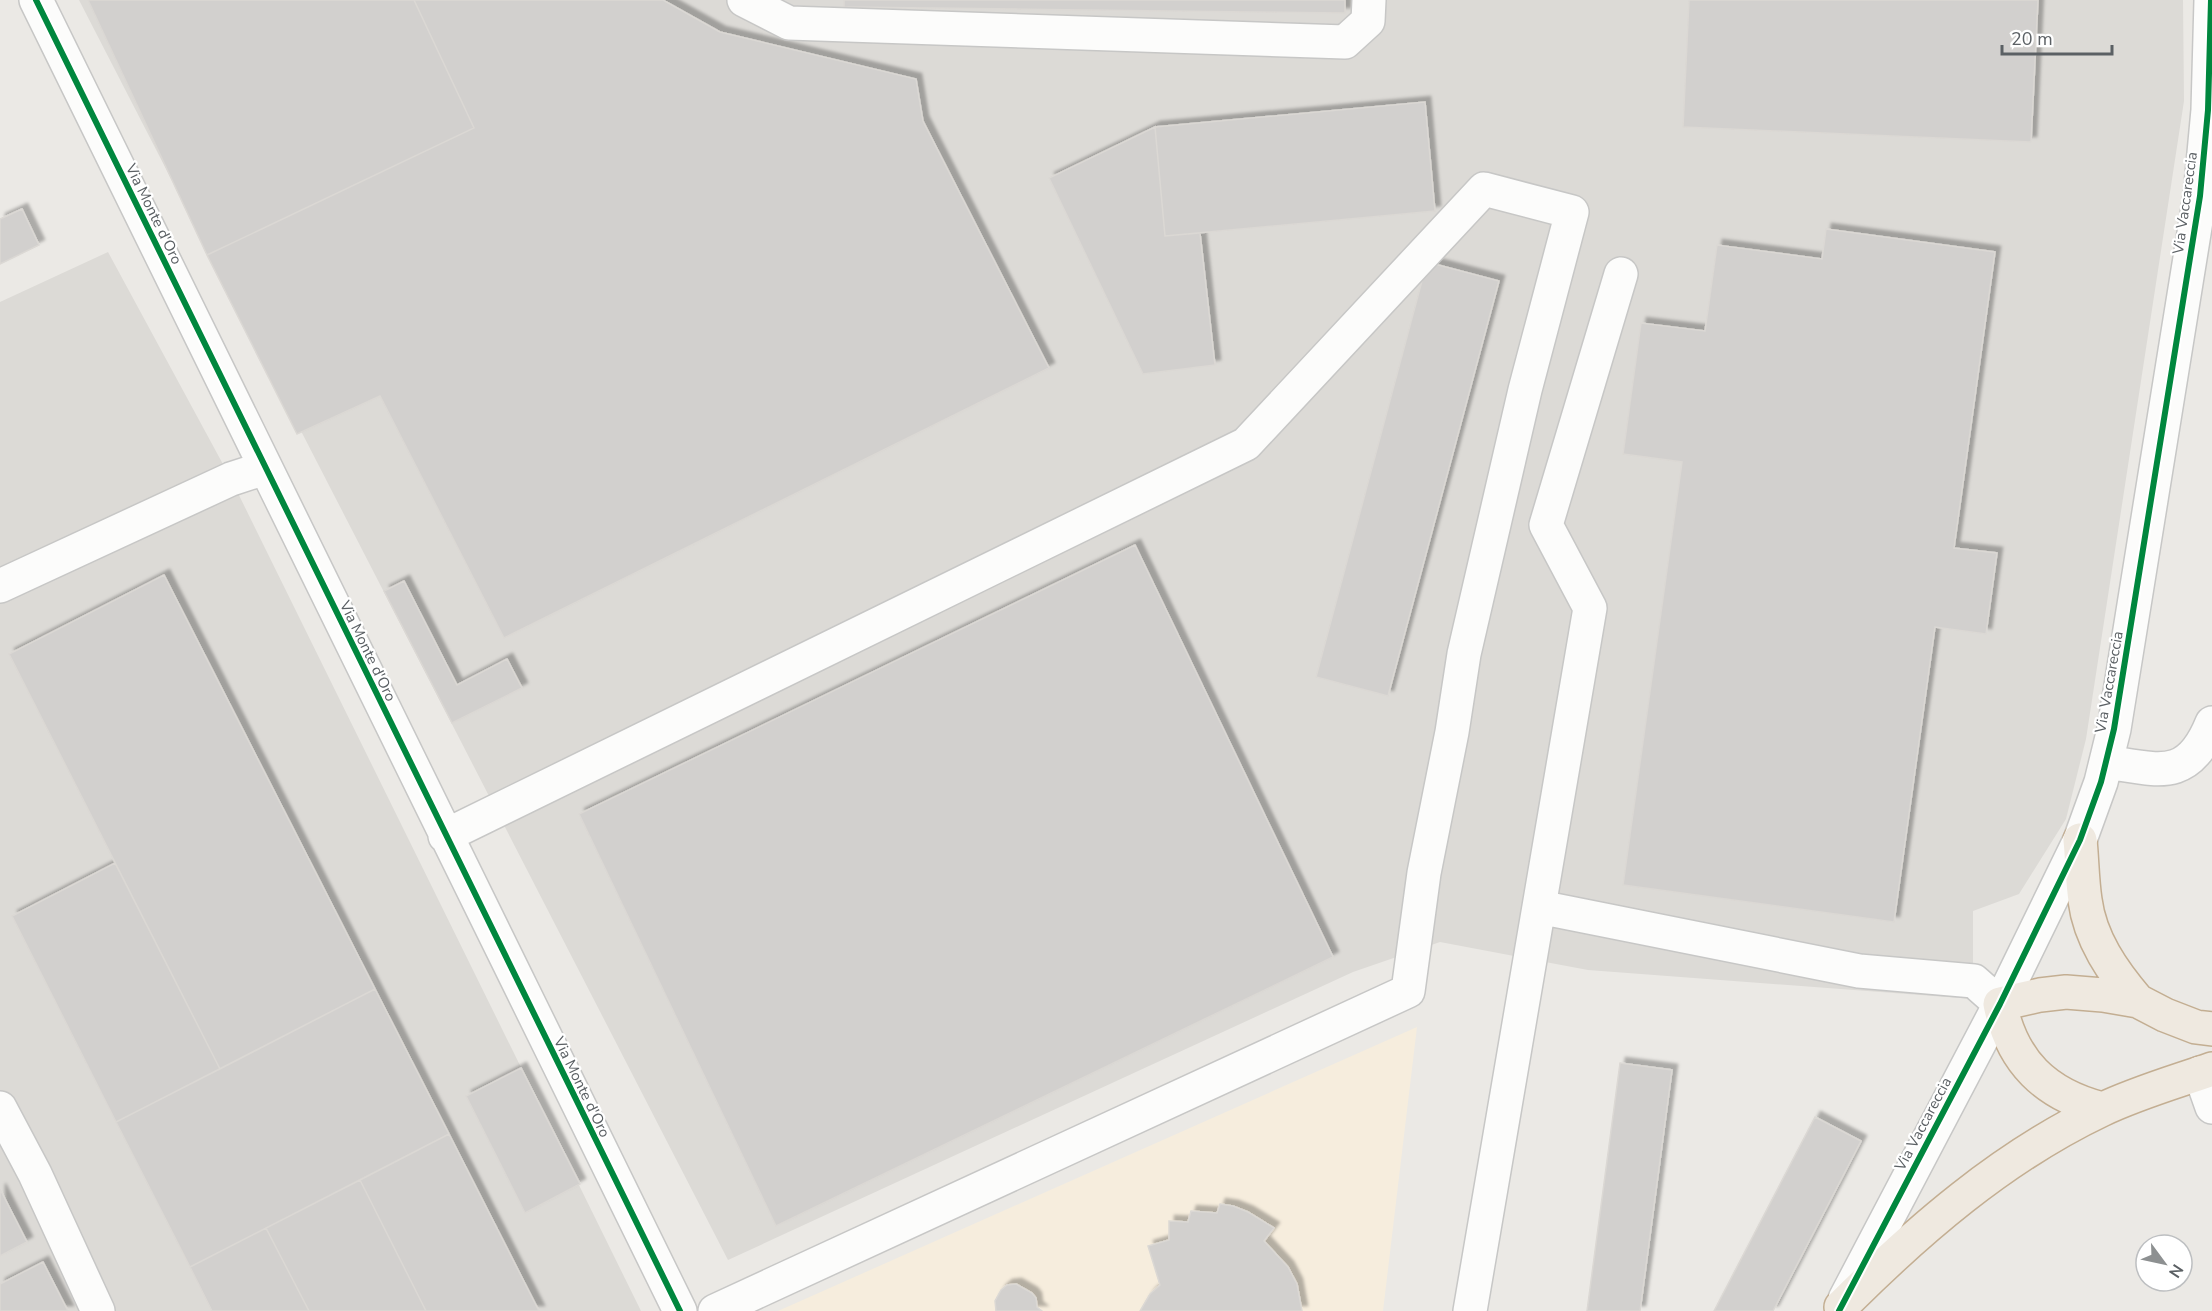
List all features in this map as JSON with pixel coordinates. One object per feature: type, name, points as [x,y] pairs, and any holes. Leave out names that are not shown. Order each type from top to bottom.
[{"type":"highway","points":[[2080,840],[2085,900],[2092,929],[2120,979],[2138,1001]]},
{"type":"highway","points":[[2102,1109],[2077,1101],[2055,1089],[2034,1073],[2010,1041],[2000,1004],[2066,992],[2138,1001],[2196,1027],[2212,1029]]},
{"type":"highway","points":[[1840,1309],[1884,1264],[1970,1192],[2029,1150],[2102,1109],[2206,1071]]},
{"type":"street","name":"Via Monte d'Oro","points":[[36,0],[680,1311]]},
{"type":"street","points":[[744,0],[789,23],[1345,42],[1368,21],[1369,0]]},
{"type":"street","name":"Via Vaccareccia","points":[[1840,1309],[2000,1004],[2080,840],[2106,762],[2114,729],[2200,196],[2208,110],[2211,0]]},
{"type":"street","points":[[445,836],[1246,444],[1484,189],[1572,212],[1525,390],[1464,654],[1452,732],[1424,873],[1408,991],[715,1311]]},
{"type":"street","points":[[1470,1311],[1590,608],[1546,525],[1621,274]]},
{"type":"street","points":[[0,586],[231,479],[265,468]]},
{"type":"street","points":[[2106,762],[2150,769],[2175,767],[2187,761],[2199,749],[2212,723]]},
{"type":"street","points":[[1539,907],[1859,971],[1974,981],[2000,1004]]},
{"type":"street","points":[[2206,1071],[2212,1107]]},
{"type":"street","points":[[0,1108],[35,1174],[98,1311]]},
{"type":"shaded area","points":[[79,0],[2183,0],[2184,101],[2086,739],[2066,819],[2019,894],[1973,911],[1973,999],[1588,970],[1440,942],[1353,972],[728,1260]]},
{"type":"shaded area","points":[[108,252],[231,479],[641,1311],[0,1311],[0,302]]},
{"type":"shaded area","points":[[1417,1027],[1383,1311],[778,1311]]},
{"type":"building","points":[[88,0],[414,0],[474,128],[207,255]]},
{"type":"building","points":[[414,0],[663,0],[720,32],[916,79],[923,121],[1049,368],[504,638],[380,396],[297,434],[207,255],[474,128]]},
{"type":"building","points":[[844,0],[1345,0],[1345,13],[844,7]]},
{"type":"building","points":[[1689,0],[2038,0],[2031,142],[1683,127]]},
{"type":"building","points":[[1425,102],[1435,211],[1165,236],[1155,127]]},
{"type":"building","points":[[1155,127],[1165,236],[1200,233],[1215,365],[1143,374],[1049,178]]},
{"type":"building","points":[[22,209],[39,245],[0,264],[0,219]]},
{"type":"building","points":[[1826,229],[1995,252],[1954,548],[1997,553],[1986,634],[1935,627],[1894,922],[1623,885],[1682,462],[1623,454],[1641,323],[1705,331],[1717,245],[1822,259]]},
{"type":"building","points":[[1427,262],[1499,281],[1388,696],[1316,677]]},
{"type":"building","points":[[1135,545],[1333,957],[776,1226],[579,814]]},
{"type":"building","points":[[164,575],[375,989],[220,1069],[9,654]]},
{"type":"building","points":[[404,581],[457,685],[507,659],[522,688],[452,723],[384,591]]},
{"type":"building","points":[[115,863],[220,1069],[116,1122],[12,916]]},
{"type":"building","points":[[375,989],[449,1134],[190,1267],[116,1122]]},
{"type":"building","points":[[1620,1063],[1672,1070],[1640,1311],[1587,1311]]},
{"type":"building","points":[[521,1068],[580,1184],[525,1213],[466,1096]]},
{"type":"building","points":[[1815,1117],[1861,1141],[1773,1311],[1714,1311]]},
{"type":"building","points":[[449,1134],[539,1311],[426,1311],[360,1180]]},
{"type":"building","points":[[360,1180],[426,1311],[309,1311],[266,1228]]},
{"type":"building","points":[[0,1189],[27,1242],[0,1256]]},
{"type":"building","points":[[1220,1204],[1248,1212],[1274,1228],[1264,1241],[1288,1267],[1297,1284],[1302,1311],[1140,1311],[1150,1294],[1160,1285],[1148,1246],[1169,1240],[1169,1221],[1188,1222],[1191,1211],[1217,1213]]},
{"type":"building","points":[[266,1228],[309,1311],[212,1311],[190,1267]]},
{"type":"building","points":[[43,1262],[68,1311],[0,1311],[0,1284]]},
{"type":"building","points":[[1016,1284],[1032,1293],[1036,1298],[1037,1307],[1042,1311],[996,1311],[995,1301],[1001,1290],[1007,1285]]},
{"type":"cycle path","points":[[36,0],[680,1311]]},
{"type":"cycle path","points":[[1839,1311],[2000,1004],[2080,840],[2101,782],[2114,729],[2200,196],[2208,110],[2211,0]]}]
